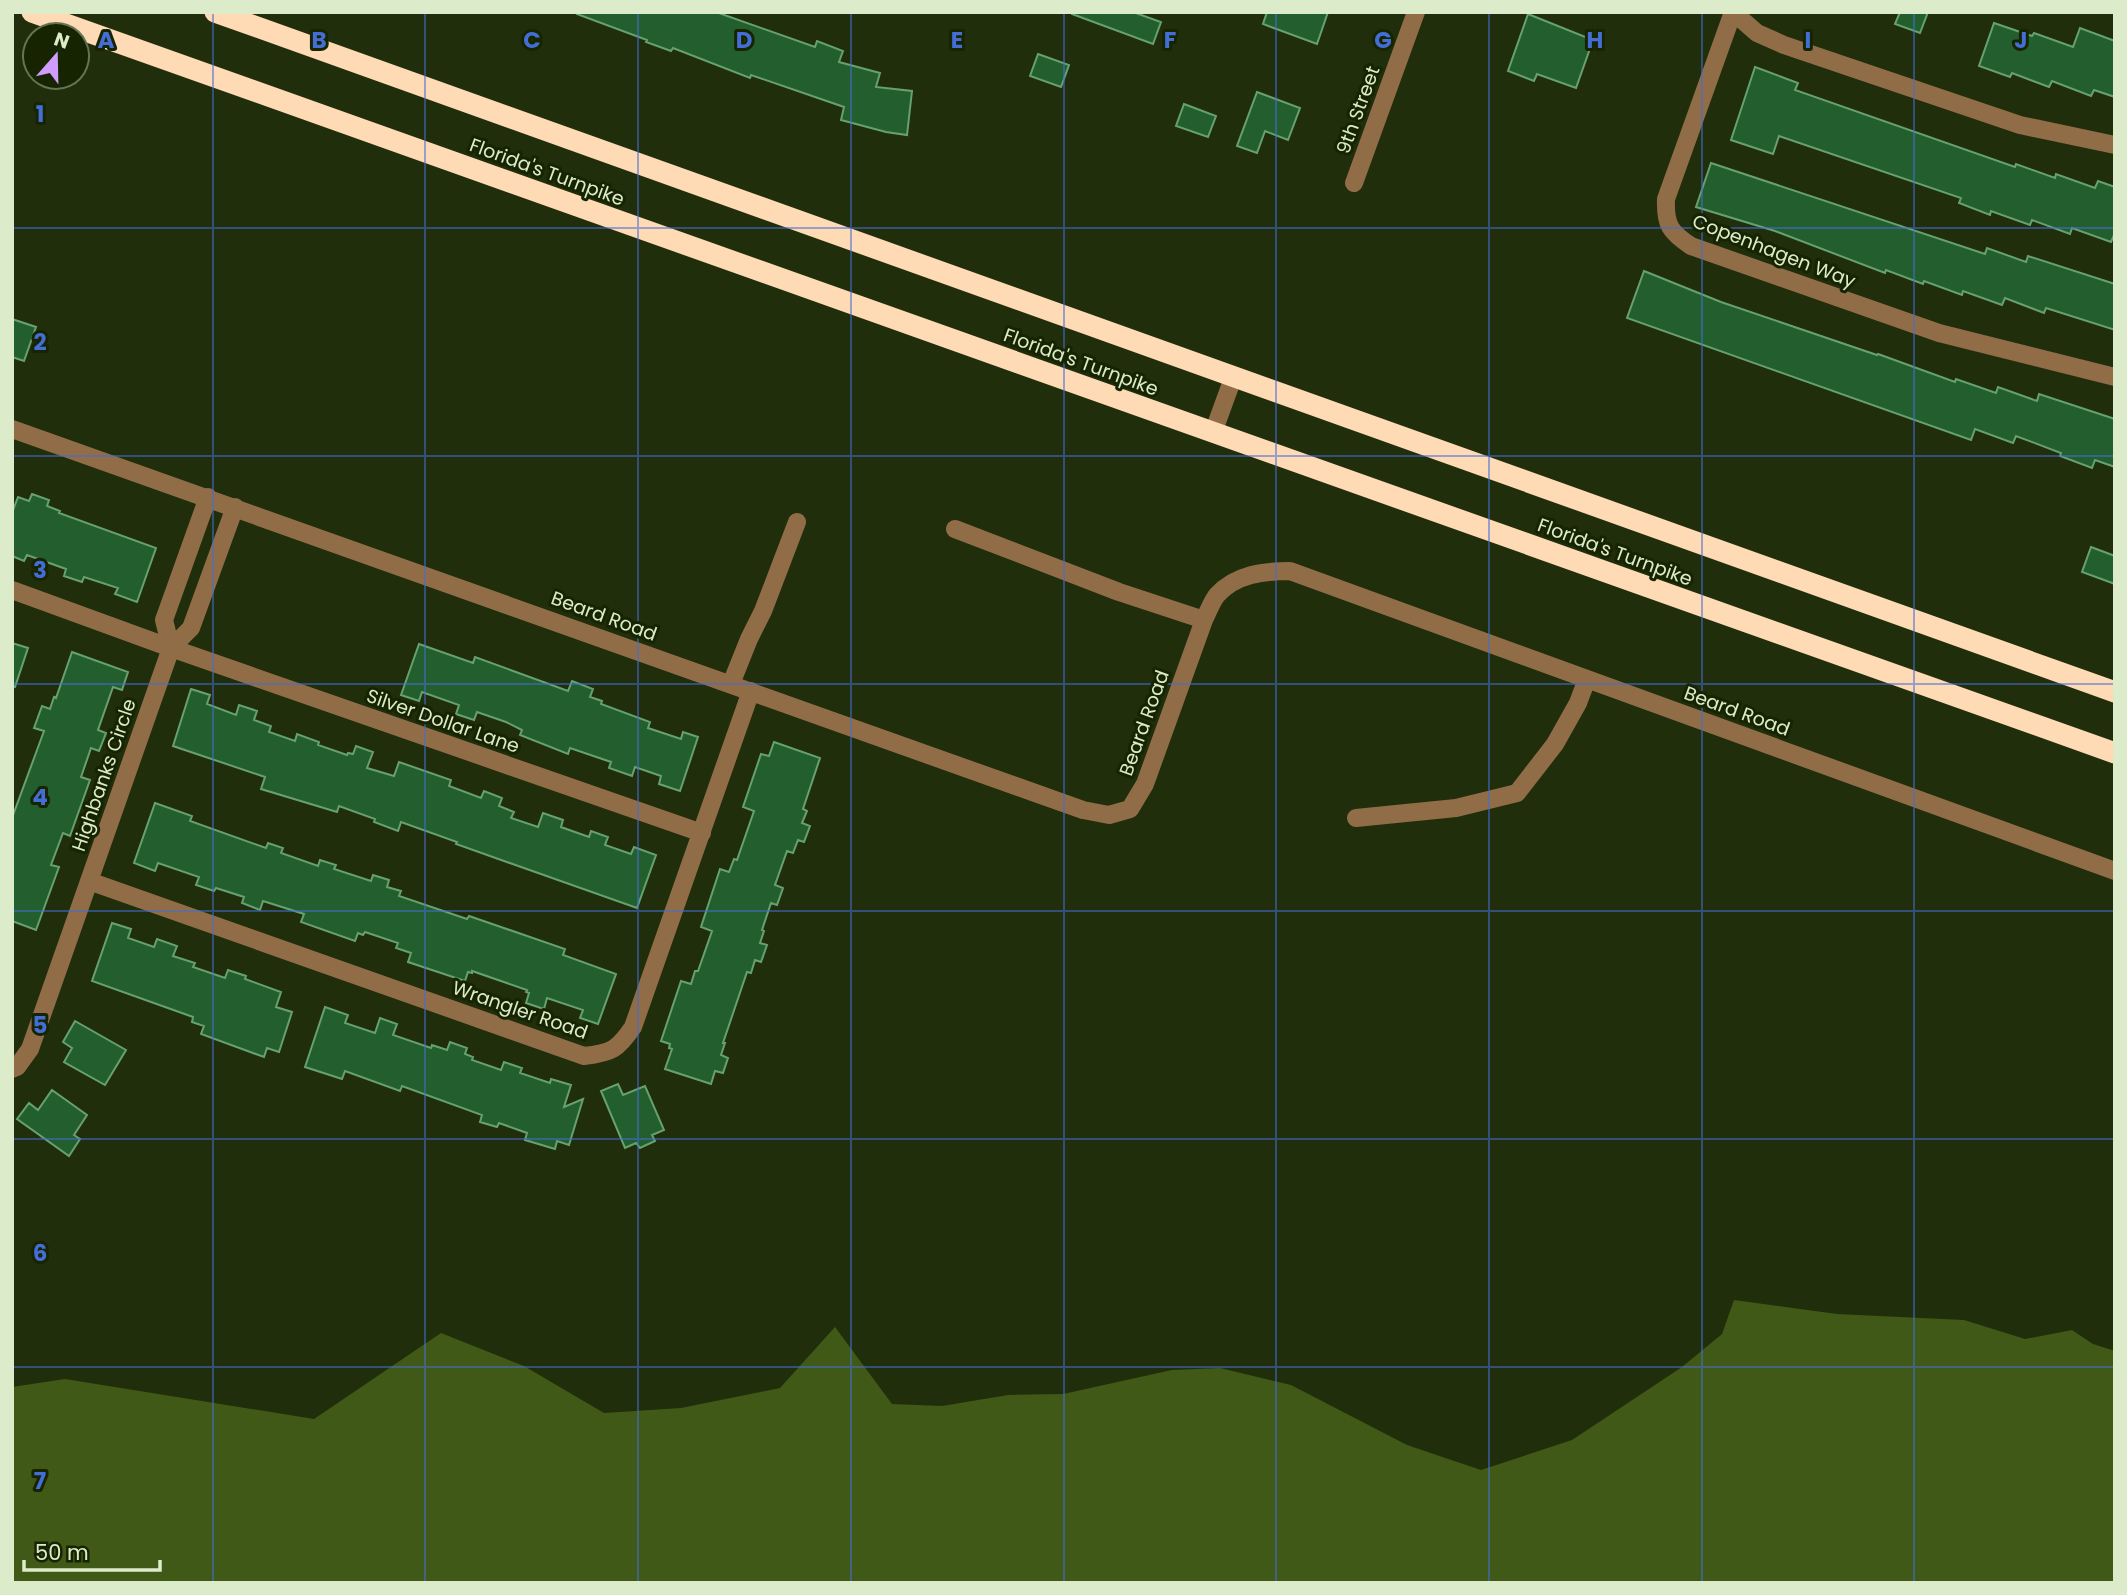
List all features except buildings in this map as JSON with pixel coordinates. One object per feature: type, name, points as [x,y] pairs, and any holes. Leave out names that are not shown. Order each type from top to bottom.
[{"type":"highway","name":"Florida's Turnpike","points":[[32,12],[2115,753]]},
{"type":"highway","name":"Florida's Turnpike","points":[[215,12],[2115,692]]},
{"type":"street","name":"9th Street","points":[[1354,183],[1416,12]]},
{"type":"street","name":"Copenhagen Way","points":[[2115,145],[2020,125],[1784,45],[1757,33],[1733,12],[1666,199],[1666,217],[1674,234],[1691,246],[1939,333],[2115,377]]},
{"type":"street","points":[[1213,433],[1233,378]]},
{"type":"street","name":"Beard Road","points":[[12,429],[1083,810],[1109,815],[1130,809],[1145,784],[1204,620],[1217,595],[1238,579],[1269,571],[1290,571],[2115,871]]},
{"type":"street","points":[[171,649],[164,620],[208,497]]},
{"type":"street","points":[[171,649],[191,628],[235,507]]},
{"type":"street","points":[[731,684],[797,522]]},
{"type":"street","points":[[955,529],[1119,593],[1204,620]]},
{"type":"street","points":[[187,558],[213,568]]},
{"type":"street","points":[[12,590],[171,649]]},
{"type":"street","name":"Silver Dollar Lane","points":[[171,649],[702,833]]},
{"type":"street","name":"Highbanks Circle","points":[[12,1069],[17,1067],[30,1049],[171,649]]},
{"type":"street","points":[[1356,818],[1456,808],[1517,793],[1555,744],[1578,703],[1587,679]]},
{"type":"street","name":"Wrangler Road","points":[[89,881],[584,1056],[607,1054],[621,1045],[633,1027],[751,691]]},
{"type":"green space","points":[[1734,1300],[1837,1314],[1964,1320],[2025,1339],[2072,1330],[2093,1344],[2115,1351],[2115,1583],[12,1583],[12,1387],[65,1379],[314,1419],[441,1333],[524,1366],[604,1413],[681,1408],[780,1388],[835,1327],[892,1404],[942,1406],[1008,1395],[1063,1394],[1172,1370],[1220,1368],[1291,1385],[1407,1445],[1481,1470],[1572,1440],[1682,1367],[1722,1334]]}]
